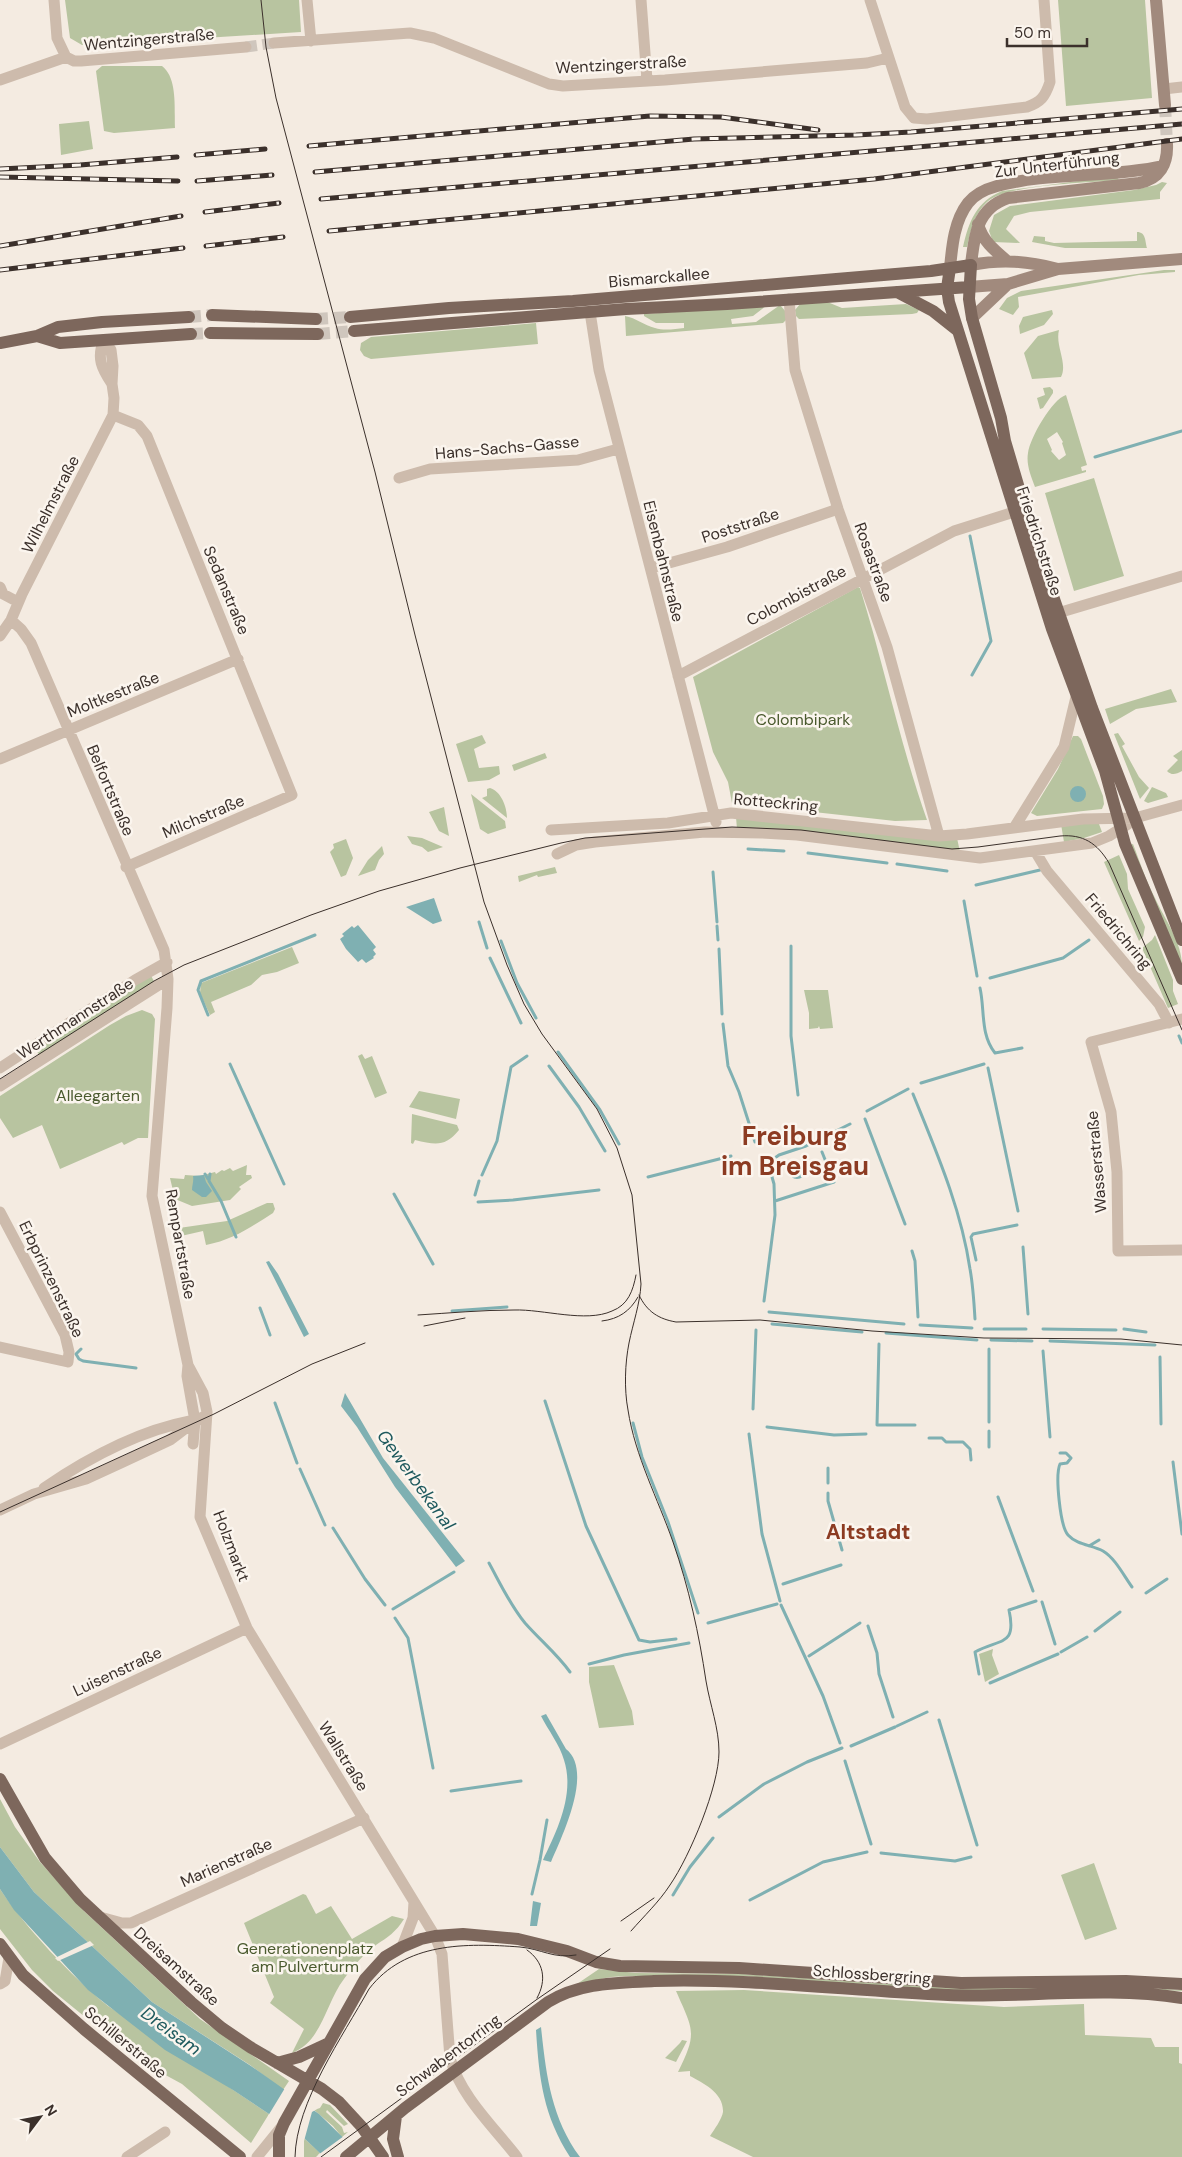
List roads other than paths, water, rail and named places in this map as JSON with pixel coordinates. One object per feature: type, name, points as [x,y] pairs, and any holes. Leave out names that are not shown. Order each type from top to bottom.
[{"type":"main road","points":[[1156,0],[1165,104]]},
{"type":"main road","points":[[1163,166],[1167,157],[1167,144]]},
{"type":"main road","name":"Zur Unterführung","points":[[970,287],[971,265],[978,224],[984,212],[994,204],[1008,198],[1146,182],[1158,175],[1163,166]]},
{"type":"main road","name":"Zur Unterführung","points":[[950,268],[960,217],[972,199],[985,190],[1007,184],[1133,172],[1163,166]]},
{"type":"main road","points":[[978,224],[981,235],[1006,260]]},
{"type":"main road","points":[[970,287],[1008,284],[1058,269],[1182,259]]},
{"type":"main road","points":[[971,265],[1006,260],[1027,262],[1058,269]]},
{"type":"main road","name":"Bismarckallee","points":[[350,317],[442,308],[573,301],[971,265]]},
{"type":"main road","name":"Friedrichstraße","points":[[950,268],[947,288],[957,330],[1052,629],[1105,770],[1120,824]]},
{"type":"main road","points":[[972,318],[1008,284]]},
{"type":"main road","name":"Bismarckallee","points":[[354,331],[590,312],[970,287]]},
{"type":"main road","name":"Friedrichstraße","points":[[970,287],[972,318],[1005,441],[1058,613],[1135,818]]},
{"type":"main road","points":[[896,292],[933,311],[957,330]]},
{"type":"main road","points":[[212,315],[316,320]]},
{"type":"main road","points":[[0,343],[37,336],[58,327],[102,322],[189,317]]},
{"type":"main road","points":[[102,322],[104,340]]},
{"type":"main road","points":[[210,332],[318,334]]},
{"type":"main road","points":[[37,336],[60,343],[191,334]]},
{"type":"main road","points":[[1135,818],[1182,940]]},
{"type":"main road","name":"Friedrichring","points":[[1120,824],[1134,871],[1165,936],[1182,979]]},
{"type":"main road","name":"Dreisamstraße","points":[[0,1779],[45,1858],[60,1878],[204,2014],[236,2038],[339,2102],[365,2142],[383,2157]]},
{"type":"main road","name":"Schlossbergring","points":[[279,2132],[365,1979],[384,1957],[421,1939],[435,1936],[463,1934],[518,1939],[567,1951],[596,1962],[620,1966],[739,1968],[961,1983],[1126,1981],[1182,1984]]},
{"type":"main road","name":"Schillerstraße","points":[[0,1944],[23,1975],[240,2157]]},
{"type":"main road","name":"Schlossbergring","points":[[548,2002],[560,1995],[602,1984],[688,1980],[743,1981],[949,1995],[1127,1992],[1182,1998]]},
{"type":"main road","name":"Schwabentorring","points":[[346,2157],[454,2071],[548,2002]]},
{"type":"main road","points":[[277,2063],[299,2057],[327,2044]]},
{"type":"main road","points":[[396,2116],[393,2139],[398,2157]]},
{"type":"main road","points":[[279,2132],[279,2157]]},
{"type":"street","points":[[54,0],[57,38],[66,57]]},
{"type":"street","points":[[307,0],[311,41]]},
{"type":"street","points":[[641,0],[647,80]]},
{"type":"street","points":[[870,0],[905,107],[914,118],[927,119],[1027,107],[1040,102],[1046,94],[1050,82],[1044,0]]},
{"type":"street","name":"Wentzingerstraße","points":[[274,43],[417,33],[549,84],[563,86],[867,63],[888,58]]},
{"type":"street","name":"Wentzingerstraße","points":[[0,80],[66,57],[74,61],[81,61],[246,46]]},
{"type":"street","points":[[1164,89],[1182,86]]},
{"type":"street","name":"Rosastraße","points":[[789,299],[795,370],[838,510],[896,676],[939,836]]},
{"type":"street","name":"Eisenbahnstraße","points":[[590,312],[599,370],[618,448],[715,815],[717,832]]},
{"type":"street","name":"Wilhelmstraße","points":[[0,636],[11,620],[18,602],[113,415],[114,398],[112,384],[101,368],[99,351],[104,340]]},
{"type":"street","name":"Sedanstraße","points":[[113,415],[138,424],[147,436],[292,795]]},
{"type":"street","name":"Hans-Sachs-Gasse","points":[[399,478],[430,469],[578,460],[618,448]]},
{"type":"street","name":"Poststraße","points":[[651,568],[726,547],[838,510]]},
{"type":"street","name":"Colombistraße","points":[[678,676],[954,532],[1014,512]]},
{"type":"street","points":[[1058,613],[1182,576]]},
{"type":"street","points":[[0,587],[3,594],[18,602]]},
{"type":"street","name":"Belfortstraße","points":[[11,620],[21,629],[31,643],[126,867],[164,950],[168,979]]},
{"type":"street","name":"Moltkestraße","points":[[0,759],[238,659]]},
{"type":"street","points":[[1014,828],[1064,747],[1076,697]]},
{"type":"street","name":"Milchstraße","points":[[126,867],[292,795]]},
{"type":"street","name":"Rotteckring","points":[[557,854],[576,845],[594,842],[717,832],[797,835],[970,858],[1038,856],[1092,843],[1120,824],[1182,805]]},
{"type":"street","name":"Rotteckring","points":[[551,830],[668,824],[736,813],[939,836],[1082,819],[1120,824]]},
{"type":"street","name":"Friedrichring","points":[[1038,856],[1159,1004],[1169,1023]]},
{"type":"street","name":"Werthmannstraße","points":[[0,1068],[135,980],[167,962]]},
{"type":"street","name":"Werthmannstraße","points":[[0,1086],[168,979]]},
{"type":"street","name":"Rempartstraße","points":[[168,979],[152,1196],[188,1365],[203,1393],[207,1415]]},
{"type":"street","points":[[1169,1023],[1182,1019]]},
{"type":"street","name":"Wasserstraße","points":[[1169,1023],[1091,1042],[1111,1112],[1116,1172],[1118,1251],[1182,1250]]},
{"type":"street","name":"Erbprinzenstraße","points":[[0,1212],[65,1335],[69,1352],[68,1362],[0,1347]]},
{"type":"street","name":"Rempartstraße","points":[[188,1365],[187,1376],[195,1420]]},
{"type":"street","points":[[0,1510],[34,1494],[86,1479],[170,1440],[195,1420],[207,1415]]},
{"type":"street","name":"Holzmarkt","points":[[207,1415],[200,1516],[247,1628]]},
{"type":"street","points":[[194,1444],[195,1420]]},
{"type":"street","name":"Luisenstraße","points":[[0,1744],[247,1628]]},
{"type":"street","name":"Wallstraße","points":[[247,1628],[435,1936],[442,1954],[450,2058],[454,2071],[464,2091],[517,2157]]},
{"type":"street","name":"Marienstraße","points":[[100,1917],[122,1923],[131,1923],[364,1818]]},
{"type":"street","points":[[402,1947],[410,1927],[414,1902]]},
{"type":"street","points":[[3,1983],[9,1958]]},
{"type":"street","points":[[127,2157],[165,2132]]},
{"type":"street","points":[[258,2157],[279,2132]]},
{"type":"water","points":[[1078,786],[1086,794],[1078,802],[1070,794]]},
{"type":"water","points":[[434,898],[442,921],[433,924],[406,907]]},
{"type":"water","points":[[358,925],[376,947],[373,950],[376,954],[374,958],[366,963],[362,959],[358,962],[340,939],[344,936],[342,934],[352,926],[354,928]]},
{"type":"water","points":[[794,1163],[800,1163],[805,1168],[803,1177],[794,1179],[789,1174],[789,1168]]},
{"type":"water","points":[[204,1175],[212,1191],[206,1197],[202,1197],[192,1190],[193,1176]]},
{"type":"water","points":[[269,1261],[278,1274],[309,1334],[304,1337],[266,1262]]},
{"type":"water","points":[[345,1393],[383,1458],[465,1561],[456,1567],[395,1487],[357,1427],[341,1406]]},
{"type":"water","points":[[546,1714],[566,1749],[574,1759],[577,1772],[573,1804],[551,1862],[543,1860],[563,1812],[566,1799],[567,1773],[557,1743],[541,1716]]},
{"type":"water","name":"Dreisam","points":[[0,1847],[34,1892],[152,2002],[251,2066],[319,2114],[363,2157],[324,2157],[304,2138],[269,2114],[233,2090],[165,2050],[88,1990],[14,1910],[0,1889]]},
{"type":"water","points":[[533,1901],[541,1903],[537,1926],[530,1926]]},
{"type":"water","points":[[541,2027],[548,2079],[556,2111],[562,2127],[580,2157],[570,2157],[548,2111],[541,2080],[537,2048],[536,2030]]},
{"type":"waterway","points":[[1095,457],[1182,431]]},
{"type":"waterway","points":[[970,536],[991,641],[972,675]]},
{"type":"waterway","points":[[748,849],[784,851]]},
{"type":"waterway","points":[[808,853],[887,863]]},
{"type":"waterway","points":[[897,864],[947,871]]},
{"type":"waterway","points":[[976,885],[1040,870]]},
{"type":"waterway","points":[[713,872],[717,922]]},
{"type":"waterway","points":[[964,901],[977,976]]},
{"type":"waterway","points":[[479,922],[487,948]]},
{"type":"waterway","points":[[717,926],[718,940]]},
{"type":"waterway","points":[[208,1015],[198,990],[201,981],[315,935]]},
{"type":"waterway","points":[[990,978],[1063,958],[1089,940]]},
{"type":"waterway","points":[[501,941],[517,983],[536,1018]]},
{"type":"waterway","points":[[791,946],[791,1036],[798,1095]]},
{"type":"waterway","points":[[719,949],[722,1014]]},
{"type":"waterway","points":[[490,958],[521,1023]]},
{"type":"waterway","points":[[980,988],[985,1030],[990,1046],[995,1053],[1022,1048]]},
{"type":"waterway","points":[[723,1024],[728,1066],[739,1092],[755,1142]]},
{"type":"waterway","points":[[1179,1036],[1182,1043]]},
{"type":"waterway","points":[[558,1052],[600,1110],[619,1144]]},
{"type":"waterway","points":[[482,1175],[497,1141],[511,1067],[527,1056]]},
{"type":"waterway","points":[[230,1064],[284,1184]]},
{"type":"waterway","points":[[921,1083],[984,1064]]},
{"type":"waterway","points":[[549,1066],[579,1107],[605,1151]]},
{"type":"waterway","points":[[988,1068],[1018,1211]]},
{"type":"waterway","points":[[867,1111],[908,1089]]},
{"type":"waterway","points":[[913,1094],[947,1180],[961,1224],[971,1275],[975,1319]]},
{"type":"waterway","points":[[865,1119],[905,1224]]},
{"type":"waterway","points":[[764,1301],[775,1215],[774,1184],[770,1170],[772,1160],[779,1155],[806,1146],[850,1124]]},
{"type":"waterway","points":[[775,1201],[834,1182],[822,1152]]},
{"type":"waterway","points":[[648,1177],[731,1156]]},
{"type":"waterway","points":[[205,1174],[208,1179]]},
{"type":"waterway","points":[[210,1174],[209,1181],[221,1201],[236,1237]]},
{"type":"waterway","points":[[475,1195],[479,1181]]},
{"type":"waterway","points":[[478,1202],[599,1190]]},
{"type":"waterway","points":[[394,1194],[433,1264]]},
{"type":"waterway","points":[[976,1260],[971,1237],[973,1234],[1017,1225]]},
{"type":"waterway","points":[[1023,1247],[1028,1314]]},
{"type":"waterway","points":[[912,1251],[915,1261],[918,1317]]},
{"type":"waterway","points":[[452,1311],[507,1307]]},
{"type":"waterway","points":[[260,1308],[270,1335]]},
{"type":"waterway","points":[[769,1312],[904,1324]]},
{"type":"waterway","points":[[772,1324],[862,1332]]},
{"type":"waterway","points":[[920,1325],[972,1328]]},
{"type":"waterway","points":[[984,1329],[1026,1329]]},
{"type":"waterway","points":[[1043,1329],[1116,1330]]},
{"type":"waterway","points":[[1124,1329],[1146,1332]]},
{"type":"waterway","points":[[753,1409],[756,1330]]},
{"type":"waterway","points":[[886,1333],[977,1340]]},
{"type":"waterway","points":[[991,1340],[1032,1341]]},
{"type":"waterway","points":[[1050,1341],[1155,1345]]},
{"type":"waterway","points":[[879,1344],[877,1425],[915,1425]]},
{"type":"waterway","points":[[81,1349],[76,1354],[83,1361],[136,1368]]},
{"type":"waterway","points":[[989,1349],[989,1422]]},
{"type":"waterway","points":[[1043,1351],[1050,1437]]},
{"type":"waterway","points":[[1160,1357],[1161,1424]]},
{"type":"waterway","points":[[545,1401],[586,1526],[639,1640],[650,1642],[676,1639]]},
{"type":"waterway","points":[[275,1403],[297,1463]]},
{"type":"waterway","points":[[633,1423],[642,1457],[668,1522],[698,1613]]},
{"type":"waterway","points":[[767,1427],[834,1435],[866,1434]]},
{"type":"waterway","points":[[989,1431],[989,1447]]},
{"type":"waterway","points":[[749,1434],[762,1534],[780,1601]]},
{"type":"waterway","points":[[929,1438],[942,1438],[946,1442],[963,1442],[970,1449],[971,1460]]},
{"type":"waterway","points":[[1060,1453],[1066,1453],[1071,1458],[1067,1463],[1060,1464],[1058,1478],[1059,1500],[1065,1530],[1076,1541],[1099,1549],[1107,1554],[1132,1587]]},
{"type":"waterway","points":[[1173,1462],[1182,1534]]},
{"type":"waterway","points":[[828,1468],[828,1483]]},
{"type":"waterway","points":[[300,1469],[325,1525]]},
{"type":"waterway","points":[[828,1493],[828,1501],[842,1550]]},
{"type":"waterway","points":[[998,1497],[1033,1591]]},
{"type":"waterway","points":[[333,1528],[365,1579],[385,1605]]},
{"type":"waterway","points":[[1089,1546],[1099,1540]]},
{"type":"waterway","points":[[489,1563],[520,1616],[570,1672]]},
{"type":"waterway","points":[[783,1584],[841,1565]]},
{"type":"waterway","points":[[393,1609],[454,1572]]},
{"type":"waterway","points":[[1146,1593],[1167,1579]]},
{"type":"waterway","points":[[979,1674],[975,1652],[1004,1640],[1008,1636],[1011,1630],[1009,1610],[1036,1601]]},
{"type":"waterway","points":[[1042,1602],[1055,1644]]},
{"type":"waterway","points":[[708,1623],[777,1604]]},
{"type":"waterway","points":[[781,1605],[823,1696],[840,1743]]},
{"type":"waterway","points":[[1095,1631],[1120,1612]]},
{"type":"waterway","points":[[395,1618],[408,1638],[433,1768]]},
{"type":"waterway","points":[[809,1656],[860,1623]]},
{"type":"waterway","points":[[868,1626],[877,1653],[879,1674],[893,1717]]},
{"type":"waterway","points":[[1061,1652],[1087,1637]]},
{"type":"waterway","points":[[589,1664],[624,1655],[689,1643]]},
{"type":"waterway","points":[[990,1683],[1058,1654]]},
{"type":"waterway","points":[[897,1726],[927,1712]]},
{"type":"waterway","points":[[939,1720],[977,1845]]},
{"type":"waterway","points":[[851,1746],[895,1727]]},
{"type":"waterway","points":[[719,1817],[764,1784],[807,1762],[842,1748]]},
{"type":"waterway","points":[[845,1761],[871,1844]]},
{"type":"waterway","points":[[451,1791],[521,1781]]},
{"type":"waterway","points":[[532,1894],[547,1820]]},
{"type":"waterway","points":[[673,1895],[690,1867],[713,1838]]},
{"type":"waterway","points":[[750,1900],[823,1862],[867,1852]]},
{"type":"waterway","points":[[881,1853],[955,1861],[971,1857]]},
{"type":"tunnel","points":[[246,47],[274,43]]},
{"type":"tunnel","points":[[1165,105],[1167,144]]},
{"type":"tunnel","points":[[189,317],[212,315]]},
{"type":"tunnel","points":[[316,319],[350,317]]},
{"type":"tunnel","points":[[318,334],[354,331]]},
{"type":"tunnel","points":[[191,334],[210,333]]},
{"type":"tram line","points":[[261,0],[266,47],[276,98],[375,472],[484,902],[507,965],[524,1004],[542,1034],[597,1109],[617,1148],[632,1195],[641,1284],[627,1359],[627,1402],[636,1444],[673,1542],[689,1594],[716,1725],[719,1752],[718,1766],[709,1801],[686,1857],[666,1891],[631,1931]]},
{"type":"tram line","points":[[0,1079],[154,981],[184,965],[311,915],[379,891],[460,868],[585,838],[732,827],[801,830],[952,849],[1060,836],[1082,838],[1089,841],[1100,850],[1109,863],[1182,1030]]},
{"type":"tram line","points":[[418,1315],[514,1310],[577,1316],[602,1314],[618,1308],[626,1301],[633,1287],[636,1275]]},
{"type":"tram line","points":[[639,1295],[654,1314],[676,1322],[760,1320],[872,1331],[984,1338],[1121,1339],[1182,1345]]},
{"type":"tram line","points":[[602,1321],[623,1314],[638,1297]]},
{"type":"tram line","points":[[424,1326],[465,1318]]},
{"type":"tram line","points":[[0,1512],[214,1414],[312,1364],[365,1343]]},
{"type":"tram line","points":[[621,1921],[654,1898]]},
{"type":"tram line","points":[[295,2157],[297,2136],[303,2114],[334,2048],[369,1989],[400,1962],[418,1954],[438,1949],[479,1945],[528,1948],[561,1956],[576,1955]]},
{"type":"tram line","points":[[321,2157],[536,2000],[610,1949]]},
{"type":"tram line","points":[[527,1950],[537,1960],[542,1972],[542,1985],[537,1998]]},
{"type":"railway","points":[[315,172],[694,139],[911,132],[1182,109]]},
{"type":"railway","points":[[309,146],[650,116],[721,117],[818,130]]},
{"type":"railway","points":[[321,199],[1182,124]]},
{"type":"railway","points":[[329,231],[874,179],[1182,139]]},
{"type":"railway","points":[[196,155],[265,149]]},
{"type":"railway","points":[[0,169],[177,157]]},
{"type":"railway","points":[[197,181],[272,175]]},
{"type":"railway","points":[[0,177],[178,181]]},
{"type":"railway","points":[[205,212],[279,203]]},
{"type":"railway","points":[[0,246],[181,216]]},
{"type":"railway","points":[[206,246],[283,237]]},
{"type":"railway","points":[[0,270],[183,248]]},
{"type":"district","name":"Freiburg im Breisgau","points":[[795,1151]]},
{"type":"district","name":"Altstadt","points":[[868,1532]]},
{"type":"park label","name":"Colombipark","points":[[803,719]]},
{"type":"park label","name":"Alleegarten","points":[[98,1095]]},
{"type":"park label","name":"Generationenplatz am Pulverturm","points":[[305,1957]]},
{"type":"water label","name":"Gewerbekanal","points":[[416,1480]]}]
